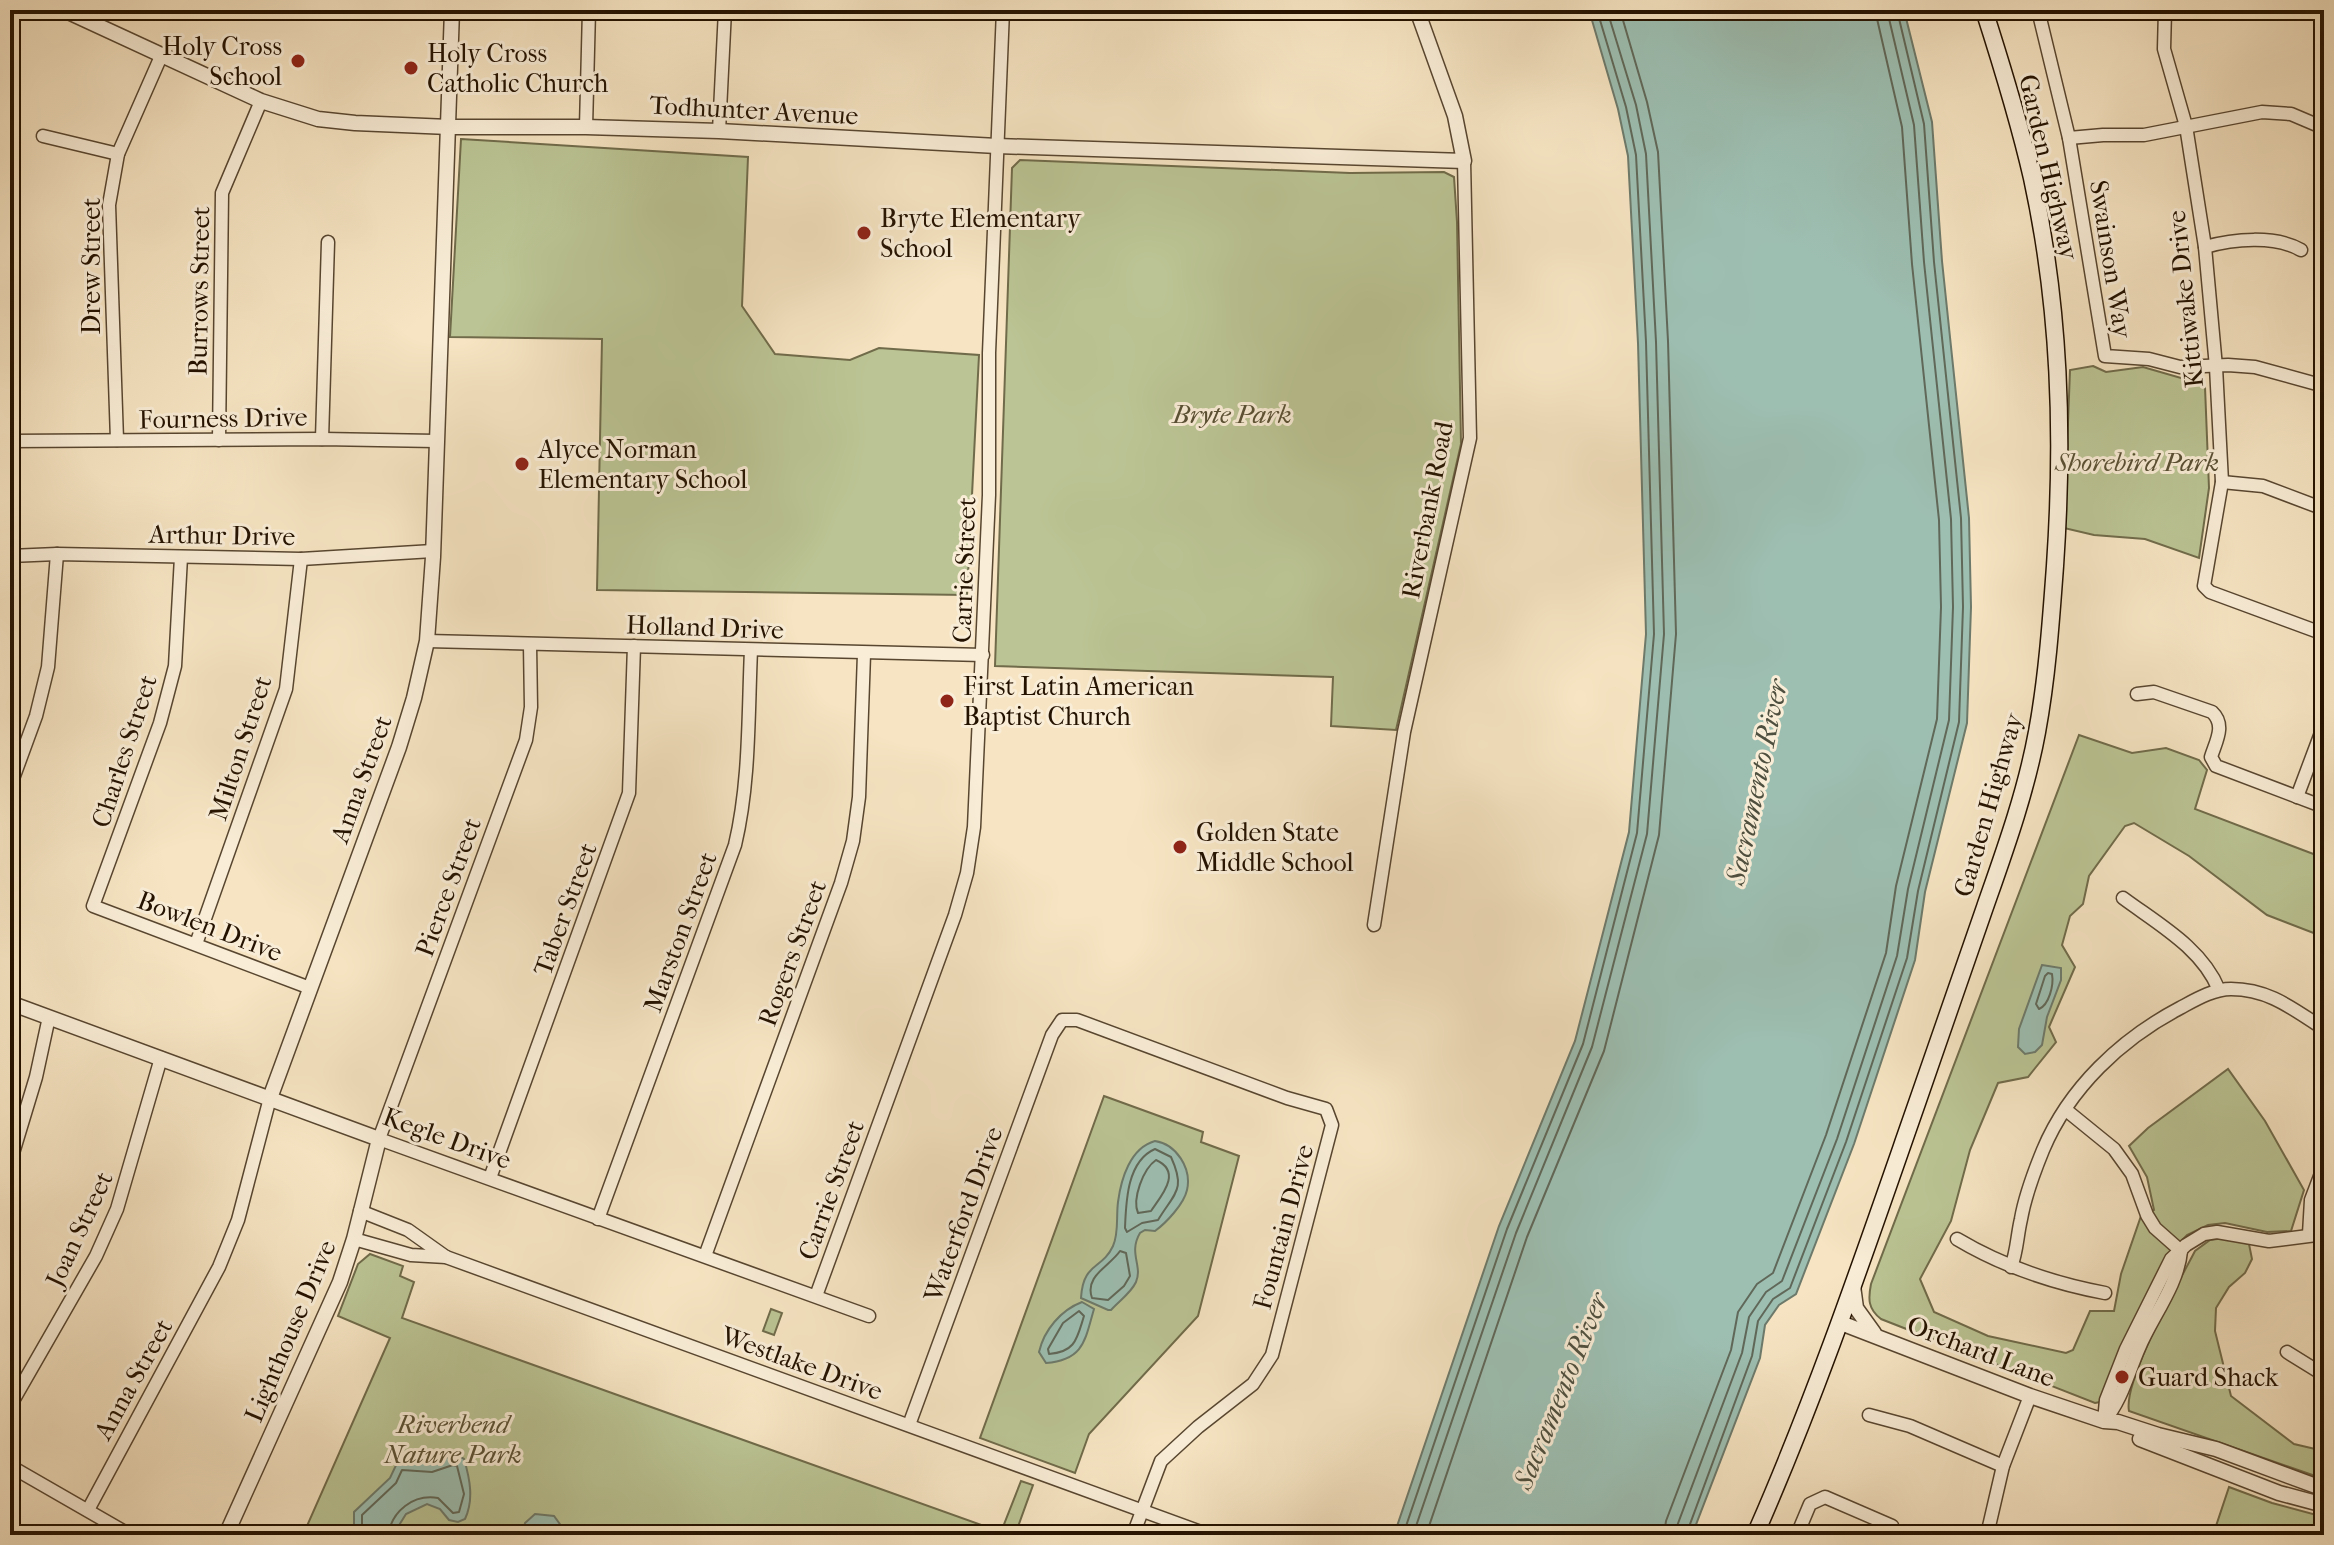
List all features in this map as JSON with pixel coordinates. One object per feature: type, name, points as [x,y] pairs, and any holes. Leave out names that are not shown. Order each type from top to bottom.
[{"type":"main road","name":"Garden Highway","points":[[1755,1535],[1841,1323],[2007,842],[2037,733],[2049,636],[2061,467],[2057,346],[2045,246],[2033,182],[2012,98],[1984,10]]},
{"type":"street","name":"Todhunter Avenue","points":[[64,10],[261,101],[318,119],[449,127],[719,131],[997,146],[1464,161]]},
{"type":"street","name":"Anna Street","points":[[88,1510],[194,1318],[238,1220],[270,1098],[399,747],[414,698],[427,641],[433,551],[452,10]]},
{"type":"street","points":[[586,127],[589,10]]},
{"type":"street","points":[[719,131],[725,10]]},
{"type":"street","name":"Carrie Street","points":[[816,1296],[962,893],[976,812],[1003,10]]},
{"type":"street","name":"Riverbank Road","points":[[1374,925],[1404,732],[1470,438],[1464,161],[1455,116],[1417,10]]},
{"type":"street","points":[[2038,10],[2069,138],[2144,135],[2262,112],[2291,114],[2324,128]]},
{"type":"street","name":"Kittiwake Drive","points":[[2165,10],[2164,49],[2186,126],[2205,247],[2216,367],[2222,482],[2204,586],[2210,592],[2324,634]]},
{"type":"street","name":"Drew Street","points":[[117,440],[109,205],[118,154],[162,54]]},
{"type":"street","name":"Burrows Street","points":[[219,440],[222,193],[261,101]]},
{"type":"street","points":[[43,136],[118,154]]},
{"type":"street","name":"Swainson Way","points":[[2069,138],[2105,356],[2149,359],[2180,367],[2255,367],[2324,386]]},
{"type":"street","points":[[322,439],[328,242]]},
{"type":"street","points":[[2205,247],[2273,242],[2301,250]]},
{"type":"street","name":"Fourness Drive","points":[[10,441],[436,441]]},
{"type":"street","points":[[2222,482],[2263,486],[2324,509]]},
{"type":"street","name":"Arthur Drive","points":[[10,556],[57,554],[301,559],[433,551]]},
{"type":"street","points":[[10,787],[36,716],[48,667],[57,554]]},
{"type":"street","name":"Charles Street","points":[[93,906],[160,723],[175,666],[181,557]]},
{"type":"street","name":"Milton Street","points":[[196,944],[286,689],[301,559]]},
{"type":"street","name":"Holland Drive","points":[[427,641],[983,655]]},
{"type":"street","name":"Pierce Street","points":[[379,1139],[526,740],[531,707],[530,645]]},
{"type":"street","name":"Taber Street","points":[[490,1178],[629,793],[634,646]]},
{"type":"street","name":"Marston Street","points":[[598,1219],[735,845],[743,804],[751,650]]},
{"type":"street","name":"Rogers Street","points":[[705,1256],[841,883],[853,841],[859,797],[864,654]]},
{"type":"street","points":[[2137,694],[2154,692],[2212,712],[2219,719],[2220,726],[2211,757],[2216,766],[2324,807]]},
{"type":"street","points":[[2297,797],[2324,725]]},
{"type":"street","points":[[2123,898],[2197,955],[2212,972],[2219,990]]},
{"type":"street","name":"Bowlen Drive","points":[[93,906],[310,988]]},
{"type":"street","points":[[2011,1267],[2027,1194],[2043,1150],[2066,1110],[2095,1072],[2138,1034],[2177,1009],[2219,990],[2246,990],[2266,995],[2294,1007],[2324,1029]]},
{"type":"street","name":"Kegle Drive","points":[[10,1003],[869,1316]]},
{"type":"street","points":[[10,1163],[36,1077],[49,1017]]},
{"type":"street","name":"Waterford Drive","points":[[909,1425],[1052,1035],[1062,1020]]},
{"type":"street","name":"Fountain Drive","points":[[1062,1020],[1077,1020],[1287,1098],[1326,1109],[1332,1125],[1272,1355],[1253,1384],[1161,1461],[1133,1535]]},
{"type":"street","name":"Joan Street","points":[[10,1406],[96,1256],[117,1209],[161,1058]]},
{"type":"street","points":[[2066,1110],[2114,1149],[2132,1174],[2155,1228],[2181,1251]]},
{"type":"street","name":"Lighthouse Drive","points":[[226,1535],[340,1282],[379,1139]]},
{"type":"street","points":[[2309,1234],[2311,1200],[2322,1171]]},
{"type":"street","name":"Westlake Drive","points":[[360,1211],[408,1230],[446,1257]]},
{"type":"street","points":[[401,1252],[408,1230]]},
{"type":"street","points":[[2104,1421],[2114,1410],[2137,1352],[2172,1282],[2180,1264],[2181,1251],[2204,1234],[2217,1232],[2269,1241],[2324,1234]]},
{"type":"street","name":"Westlake Drive","points":[[354,1239],[401,1252],[446,1257],[1209,1535]]},
{"type":"street","points":[[1957,1239],[2011,1267],[2047,1280],[2105,1293]]},
{"type":"street","points":[[1853,1286],[1858,1311],[1871,1330],[1881,1338]]},
{"type":"street","name":"Orchard Lane","points":[[1841,1323],[2030,1396],[2104,1421],[2118,1422],[2216,1449],[2324,1489]]},
{"type":"street","points":[[2287,1352],[2324,1375]]},
{"type":"street","points":[[1992,1534],[2003,1466],[2030,1396]]},
{"type":"street","points":[[1869,1415],[1910,1426],[2003,1466]]},
{"type":"street","name":"Orchard Lane","points":[[2104,1421],[2115,1429],[2279,1493],[2324,1505]]},
{"type":"street","points":[[10,1466],[130,1535]]},
{"type":"street","points":[[1797,1535],[1810,1504],[1825,1497],[1892,1526],[1890,1535]]},
{"type":"green space","points":[[461,139],[748,157],[742,306],[775,354],[850,360],[879,348],[979,355],[967,595],[597,590],[602,339],[450,337]]},
{"type":"green space","name":"Bryte Park","points":[[1020,160],[1350,173],[1444,172],[1454,177],[1461,444],[1396,730],[1331,726],[1333,677],[995,666],[1012,168]]},
{"type":"green space","name":"Shorebird Park","points":[[2093,366],[2106,372],[2143,367],[2181,378],[2202,380],[2205,387],[2209,488],[2199,558],[2145,539],[2094,535],[2064,528],[2070,370]]},
{"type":"green space","points":[[2079,735],[2132,753],[2166,748],[2199,760],[2207,770],[2195,809],[2324,858],[2324,937],[2267,915],[2189,856],[2134,823],[2125,826],[2089,876],[2083,904],[2070,916],[2062,945],[2075,967],[2049,1027],[2056,1042],[2028,1077],[1998,1083],[1970,1150],[1951,1221],[1920,1279],[1934,1312],[1988,1336],[2066,1353],[2073,1350],[2090,1311],[2114,1311],[2121,1274],[2141,1216],[2154,1210],[2147,1177],[2129,1146],[2148,1128],[2228,1069],[2265,1121],[2304,1190],[2291,1231],[2267,1232],[2225,1223],[2208,1225],[2187,1235],[2168,1255],[2100,1402],[2095,1403],[1881,1319],[1871,1307],[1869,1299],[1871,1284]]},
{"type":"green space","points":[[1104,1096],[1203,1132],[1201,1142],[1239,1156],[1198,1316],[1089,1434],[1075,1473],[980,1438]]},
{"type":"green space","points":[[2224,1238],[2249,1244],[2252,1259],[2245,1273],[2229,1287],[2216,1308],[2215,1331],[2231,1396],[2294,1444],[2324,1451],[2324,1479],[2129,1411],[2129,1397],[2143,1355],[2195,1251],[2210,1240]]},
{"type":"green space","name":"Riverbend Nature Park","points":[[370,1254],[403,1266],[400,1276],[414,1282],[402,1318],[1001,1532],[1021,1481],[1033,1485],[1015,1535],[303,1535],[390,1338],[338,1316],[358,1264]]},
{"type":"green space","points":[[771,1309],[782,1313],[774,1335],[763,1331]]},
{"type":"green space","points":[[2229,1487],[2324,1517],[2324,1535],[2213,1535]]},
{"type":"water","name":"Sacramento River","points":[[1589,10],[1904,10],[1932,122],[1942,261],[1969,518],[1971,607],[1967,723],[1925,892],[1915,960],[1854,1144],[1796,1294],[1779,1305],[1765,1325],[1760,1358],[1692,1535],[1394,1535],[1499,1226],[1575,1041],[1629,832],[1646,634],[1638,343],[1628,156],[1618,109]]},
{"type":"water","points":[[2042,965],[2061,968],[2061,980],[2047,1017],[2042,1045],[2035,1052],[2025,1054],[2018,1047],[2019,1029]]},
{"type":"water","points":[[1155,1141],[1170,1147],[1181,1158],[1187,1173],[1187,1190],[1164,1223],[1155,1231],[1140,1233],[1135,1247],[1136,1282],[1125,1297],[1108,1310],[1081,1298],[1082,1286],[1089,1272],[1109,1254],[1115,1241],[1119,1193],[1128,1166],[1139,1150]]},
{"type":"water","points":[[1082,1302],[1094,1309],[1081,1346],[1068,1358],[1046,1363],[1039,1352],[1049,1329],[1060,1316]]},
{"type":"water","points":[[456,1454],[464,1459],[469,1482],[470,1497],[465,1519],[458,1522],[449,1520],[440,1509],[427,1504],[406,1514],[393,1535],[354,1535],[354,1512],[390,1478],[398,1461],[430,1462]]},
{"type":"water","points":[[535,1514],[554,1516],[562,1527],[563,1535],[523,1535],[525,1523]]},
{"type":"water","points":[[749,1529],[805,1531],[815,1535],[743,1535]]},
{"type":"place","name":"Holy Cross School","points":[[298,61]]},
{"type":"place","name":"Holy Cross Catholic Church","points":[[411,68]]},
{"type":"place","name":"Bryte Elementary School","points":[[864,233]]},
{"type":"place","name":"Alyce Norman Elementary School","points":[[522,464]]},
{"type":"place","name":"First Latin American Baptist Church","points":[[947,701]]},
{"type":"place","name":"Golden State Middle School","points":[[1180,847]]},
{"type":"place","name":"Guard Shack","points":[[2122,1377]]}]
